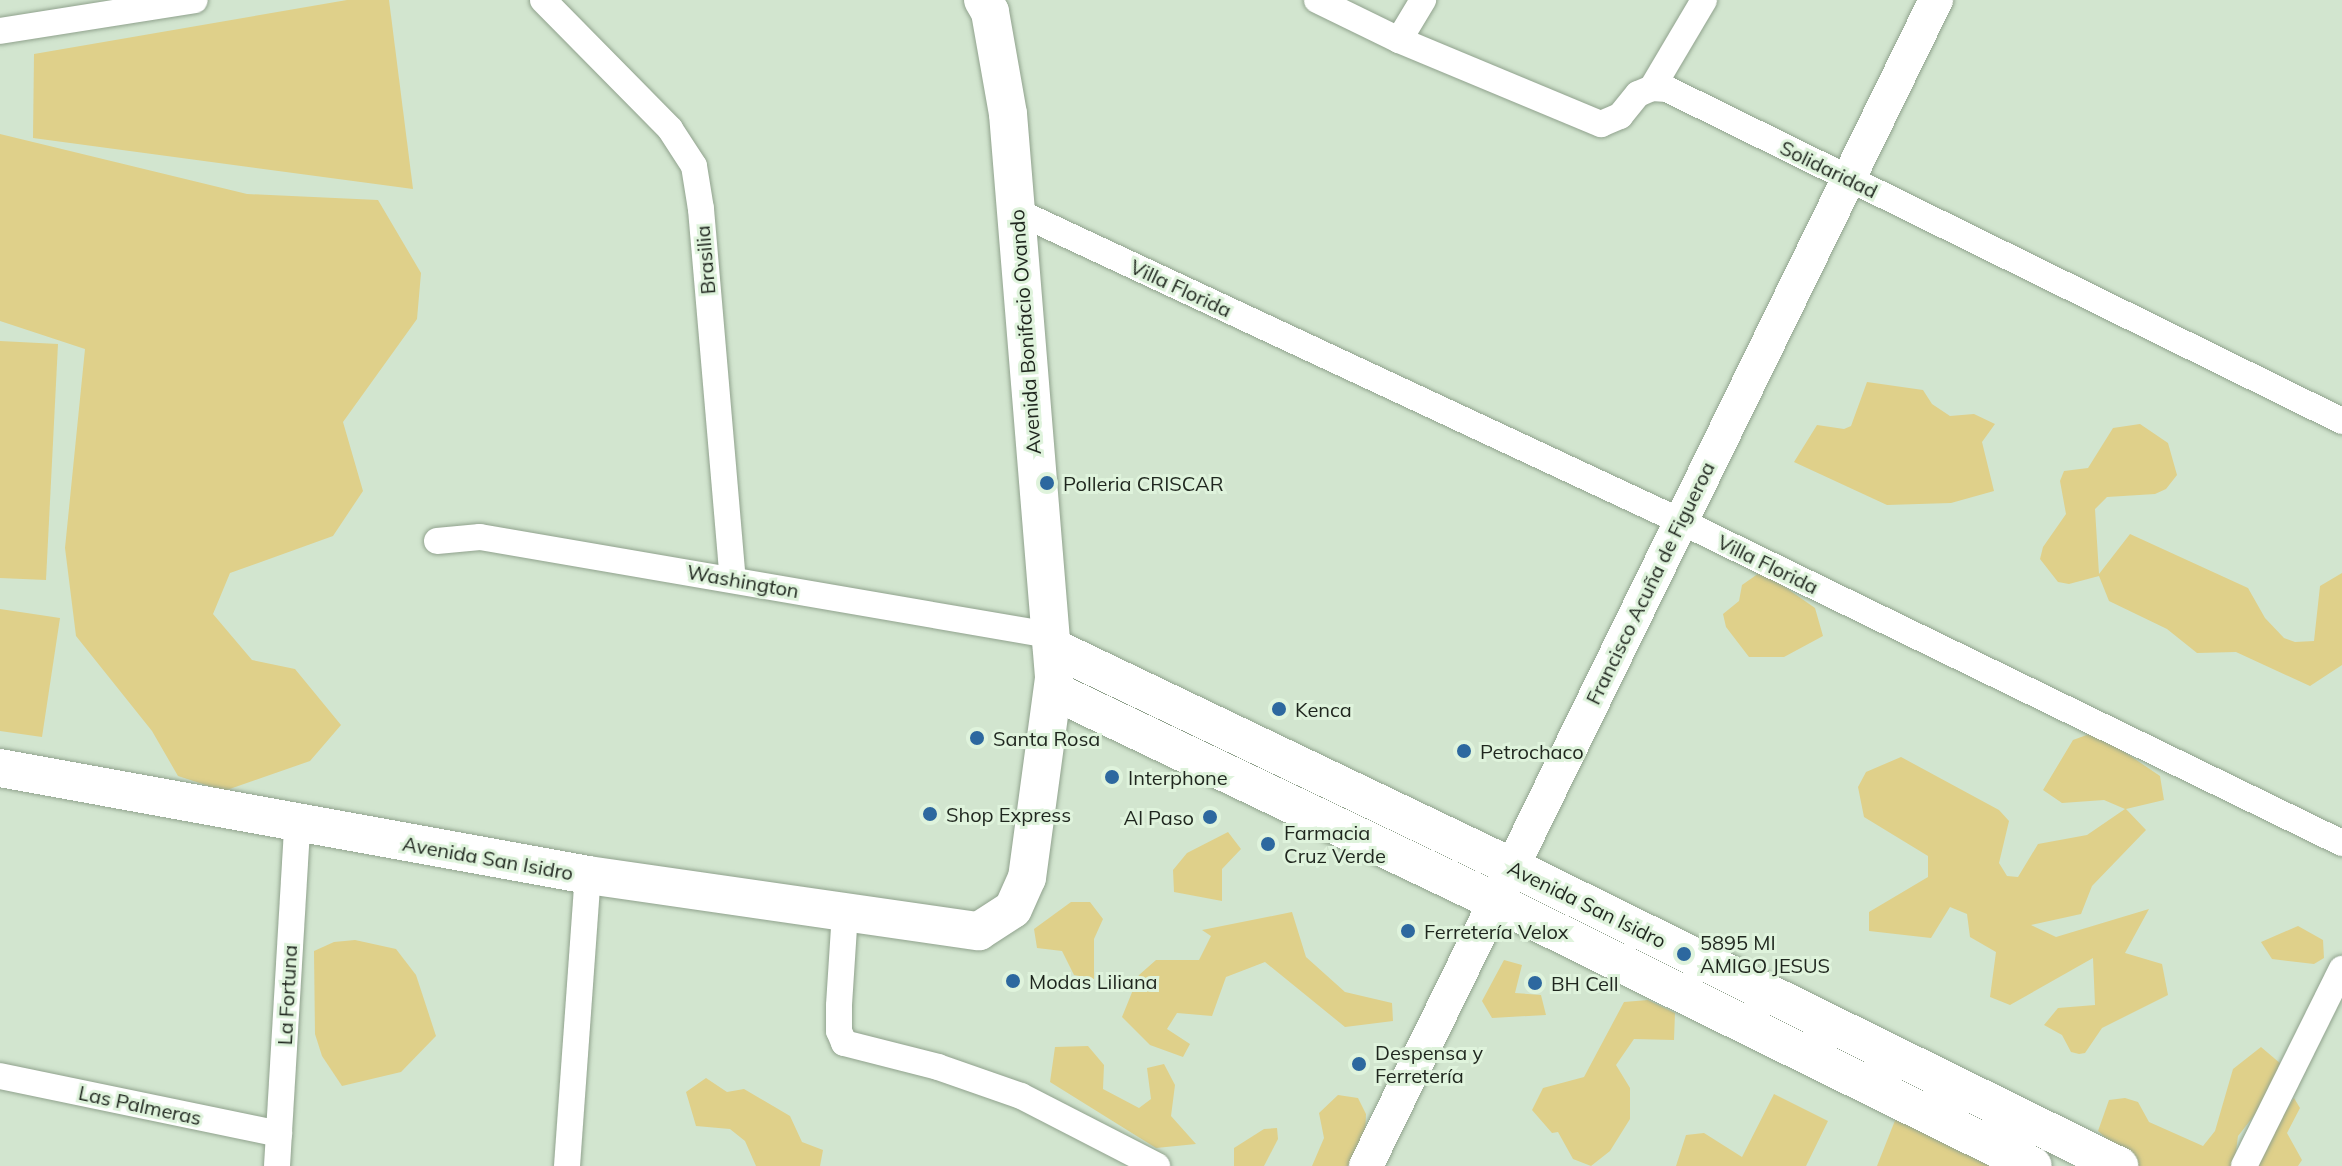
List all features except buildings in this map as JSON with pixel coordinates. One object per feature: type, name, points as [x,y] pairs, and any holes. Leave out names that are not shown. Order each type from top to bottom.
[{"type":"main road","name":"Avenida Bonifacio Ovando","points":[[979,931],[1013,909],[1027,878],[1054,691],[1008,114],[990,12],[983,0]]},
{"type":"main road","name":"Avenida San Isidro","points":[[1051,641],[2119,1166]]},
{"type":"main road","name":"Avenida San Isidro","points":[[1054,691],[1496,902],[2033,1166]]},
{"type":"main road","name":"Avenida San Isidro","points":[[0,768],[297,825],[588,875],[979,931]]},
{"type":"street","points":[[0,31],[195,0]]},
{"type":"street","name":"Brasilia","points":[[543,0],[670,129],[694,166],[733,579]]},
{"type":"street","points":[[1317,0],[1399,40],[1601,124],[1620,116],[1638,94],[1652,88],[1704,0]]},
{"type":"street","points":[[1399,40],[1423,0]]},
{"type":"street","name":"Francisco Acuña de Figueroa","points":[[1366,1166],[1936,0]]},
{"type":"street","name":"Solidaridad","points":[[1652,88],[1667,89],[2342,421]]},
{"type":"street","name":"Villa Florida","points":[[1016,211],[1680,521],[2342,843]]},
{"type":"street","name":"Washington","points":[[437,541],[480,537],[733,579],[1051,641]]},
{"type":"street","name":"La Fortuna","points":[[277,1166],[297,825]]},
{"type":"street","points":[[567,1166],[588,875]]},
{"type":"street","points":[[845,912],[839,1006],[839,1031],[844,1043],[938,1067],[1021,1096],[1157,1166]]},
{"type":"street","points":[[2244,1166],[2342,969]]},
{"type":"street","name":"Las Palmeras","points":[[0,1076],[279,1134]]},
{"type":"shaded area","points":[[347,0],[389,0],[413,189],[33,138],[34,54]]},
{"type":"shaded area","points":[[0,134],[247,194],[378,200],[421,273],[417,319],[343,422],[363,491],[333,536],[230,573],[213,614],[252,660],[295,669],[341,725],[310,761],[224,791],[178,776],[152,731],[76,636],[65,548],[85,349],[0,321]]},
{"type":"shaded area","points":[[0,341],[58,344],[46,580],[0,578]]},
{"type":"shaded area","points":[[1867,382],[1923,390],[1932,404],[1950,416],[1974,414],[1995,424],[1982,442],[1994,491],[1951,503],[1887,505],[1794,462],[1817,425],[1844,429],[1851,426]]},
{"type":"shaded area","points":[[2140,424],[2168,443],[2177,475],[2166,489],[2155,494],[2107,497],[2095,509],[2099,574],[2130,534],[2248,588],[2265,618],[2284,638],[2295,642],[2314,641],[2320,586],[2342,573],[2342,665],[2310,686],[2236,652],[2197,653],[2167,629],[2109,601],[2099,576],[2069,584],[2058,582],[2040,559],[2043,547],[2066,514],[2060,481],[2064,471],[2088,468],[2113,428]]},
{"type":"shaded area","points":[[1762,571],[1815,608],[1823,636],[1784,657],[1749,657],[1726,627],[1723,614],[1739,601],[1742,585]]},
{"type":"shaded area","points":[[0,609],[60,618],[42,737],[0,731]]},
{"type":"shaded area","points":[[2095,732],[2160,776],[2164,800],[2126,809],[2146,830],[2092,886],[2081,914],[2031,925],[2056,937],[2149,909],[2125,953],[2162,964],[2168,995],[2102,1028],[2085,1053],[2079,1054],[2071,1052],[2062,1035],[2044,1025],[2058,1008],[2095,1005],[2093,958],[2010,1005],[1990,997],[1996,952],[1970,937],[1967,914],[1950,907],[1931,938],[1869,931],[1869,912],[1928,877],[1928,856],[1864,817],[1858,787],[1866,772],[1901,757],[1999,810],[2009,821],[1999,863],[2007,876],[2018,877],[2038,844],[2087,835],[2125,809],[2104,800],[2062,803],[2043,790],[2073,740]]},
{"type":"shaded area","points":[[1228,832],[1241,849],[1222,869],[1222,901],[1174,892],[1173,870],[1187,853]]},
{"type":"shaded area","points":[[1071,902],[1090,902],[1103,919],[1094,939],[1094,979],[1074,975],[1062,951],[1037,948],[1034,929]]},
{"type":"shaded area","points":[[1292,912],[1306,957],[1345,992],[1392,1003],[1393,1021],[1345,1027],[1265,962],[1226,977],[1212,1016],[1177,1013],[1167,1029],[1190,1044],[1183,1057],[1150,1045],[1122,1017],[1139,975],[1156,960],[1199,960],[1211,936],[1202,930]]},
{"type":"shaded area","points":[[2298,926],[2323,940],[2324,958],[2314,964],[2272,959],[2261,942]]},
{"type":"shaded area","points":[[355,940],[396,949],[416,975],[436,1036],[401,1072],[342,1086],[322,1056],[315,1034],[314,951],[334,942]]},
{"type":"shaded area","points":[[1504,960],[1522,965],[1515,993],[1541,995],[1546,1015],[1492,1018],[1482,1001]]},
{"type":"shaded area","points":[[1648,1000],[1675,1013],[1674,1040],[1634,1039],[1616,1065],[1630,1088],[1630,1119],[1610,1151],[1591,1166],[1573,1159],[1558,1132],[1552,1133],[1532,1110],[1543,1088],[1584,1077],[1624,1002]]},
{"type":"shaded area","points":[[1088,1046],[1104,1065],[1103,1089],[1139,1108],[1151,1099],[1147,1068],[1164,1064],[1175,1085],[1171,1116],[1196,1144],[1156,1148],[1050,1082],[1055,1047]]},
{"type":"shaded area","points":[[2261,1047],[2281,1064],[2268,1098],[2238,1136],[2234,1166],[2137,1166],[2098,1131],[2109,1100],[2125,1098],[2138,1102],[2149,1122],[2203,1146],[2215,1131],[2233,1069]]},
{"type":"shaded area","points":[[706,1078],[727,1092],[744,1089],[790,1116],[802,1142],[823,1150],[820,1166],[756,1166],[745,1141],[730,1129],[696,1126],[686,1092]]},
{"type":"shaded area","points":[[1774,1094],[1828,1121],[1806,1166],[1676,1166],[1686,1135],[1704,1133],[1742,1157]]},
{"type":"shaded area","points":[[1338,1095],[1358,1098],[1366,1114],[1365,1138],[1348,1166],[1312,1166],[1324,1138],[1319,1113]]},
{"type":"shaded area","points":[[2294,1098],[2300,1108],[2287,1133],[2302,1160],[2298,1166],[2252,1166]]},
{"type":"shaded area","points":[[1896,1118],[1990,1166],[1877,1166]]},
{"type":"shaded area","points":[[1277,1128],[1278,1139],[1264,1166],[1234,1166],[1234,1148],[1264,1129]]},
{"type":"place","name":"Polleria CRISCAR","points":[[1047,483]]},
{"type":"place","name":"Kenca","points":[[1279,709]]},
{"type":"place","name":"Santa Rosa","points":[[977,738]]},
{"type":"place","name":"Petrochaco","points":[[1464,751]]},
{"type":"place","name":"Interphone","points":[[1112,777]]},
{"type":"place","name":"Shop Express","points":[[930,814]]},
{"type":"place","name":"Al Paso","points":[[1210,817]]},
{"type":"place","name":"Farmacia Cruz Verde","points":[[1268,844]]},
{"type":"place","name":"Ferretería Velox","points":[[1408,931]]},
{"type":"place","name":"5895 MI AMIGO JESUS","points":[[1684,954]]},
{"type":"place","name":"Modas Liliana","points":[[1013,981]]},
{"type":"place","name":"BH Cell","points":[[1535,983]]},
{"type":"place","name":"Despensa y Ferretería","points":[[1359,1064]]}]
